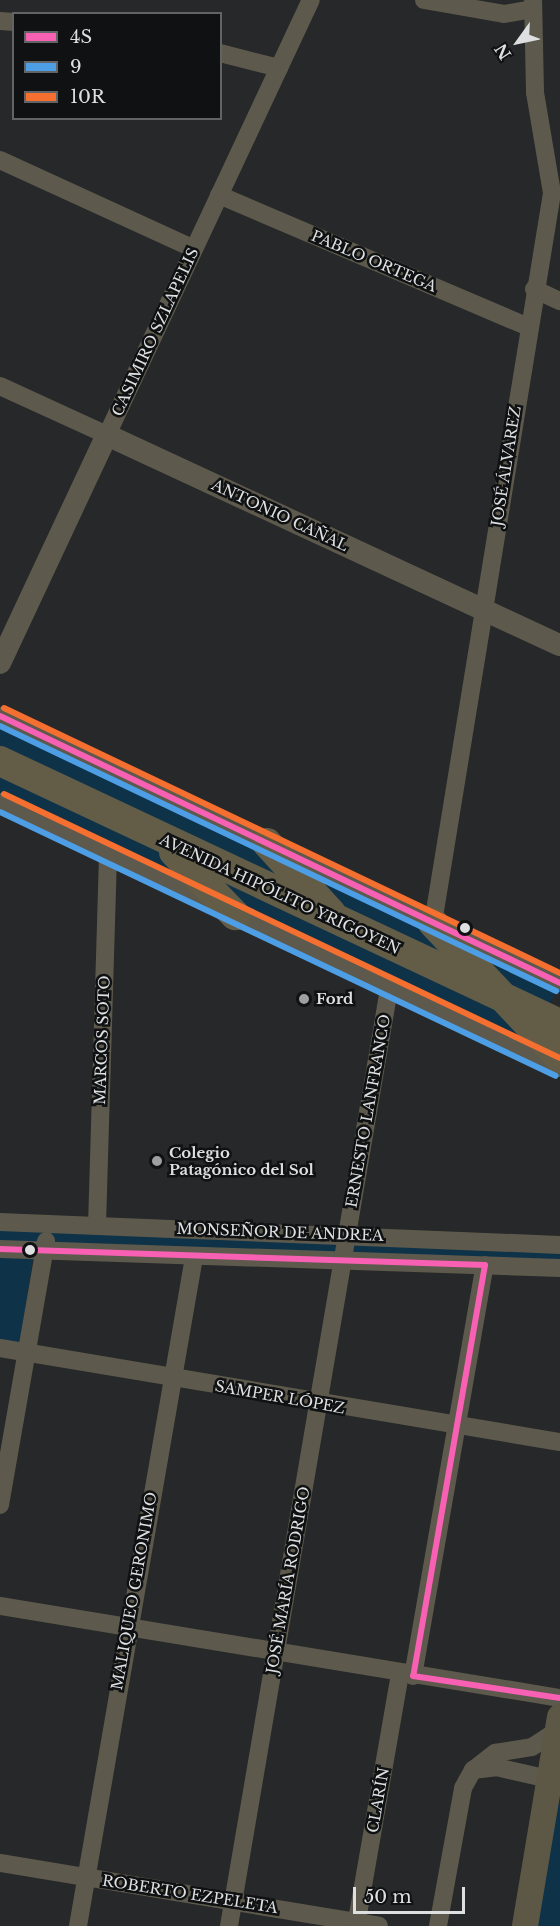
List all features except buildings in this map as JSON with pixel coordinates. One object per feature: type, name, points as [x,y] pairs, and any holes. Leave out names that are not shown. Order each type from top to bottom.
[{"type":"highway","name":"AVENIDA HIPÓLITO YRIGOYEN","points":[[0,761],[497,997],[560,1024]]},
{"type":"highway","points":[[159,837],[235,915]]},
{"type":"highway","points":[[267,843],[339,922]]},
{"type":"highway","points":[[433,923],[497,997],[560,1058]]},
{"type":"main road","points":[[525,1926],[559,1723]]},
{"type":"street","name":"CASIMIRO SZLAPELIS","points":[[0,663],[311,0]]},
{"type":"street","points":[[424,0],[504,14],[532,4]]},
{"type":"street","name":"JOSÉ ÁLVAREZ","points":[[433,923],[552,178],[535,92],[532,4]]},
{"type":"street","points":[[222,54],[279,68]]},
{"type":"street","points":[[0,160],[194,249]]},
{"type":"street","name":"PABLO ORTEGA","points":[[219,195],[528,327]]},
{"type":"street","points":[[534,289],[560,301]]},
{"type":"street","name":"ANTONIO CAÑAL","points":[[0,386],[560,645]]},
{"type":"street","points":[[0,716],[560,983]]},
{"type":"street","points":[[0,802],[389,989],[560,1068]]},
{"type":"street","name":"MARCOS SOTO","points":[[97,1226],[108,853]]},
{"type":"street","name":"ERNESTO LANFRANCO","points":[[347,1233],[389,989]]},
{"type":"street","name":"MONSEÑOR DE ANDREA","points":[[0,1222],[347,1233],[560,1245]]},
{"type":"street","points":[[0,1505],[49,1224]]},
{"type":"street","name":"JOSÉ MARÍA RODRIGO","points":[[229,1926],[347,1233]]},
{"type":"street","name":"MONSEÑOR DE ANDREA","points":[[0,1249],[560,1268]]},
{"type":"street","name":"MALIQUEO GERONIMO","points":[[78,1926],[170,1378],[194,1257]]},
{"type":"street","name":"CLARÍN","points":[[357,1924],[456,1426],[485,1264]]},
{"type":"street","name":"SAMPER LÓPEZ","points":[[0,1348],[318,1404],[560,1442]]},
{"type":"street","points":[[0,1606],[406,1676],[560,1698]]},
{"type":"street","points":[[438,1926],[463,1788],[473,1770],[495,1754],[532,1747],[559,1723]]},
{"type":"street","points":[[473,1770],[496,1767],[549,1779]]},
{"type":"street","name":"ROBERTO EZPELETA","points":[[0,1863],[234,1899],[357,1924],[380,1926]]},
{"type":"shaded area","points":[[0,716],[560,977],[560,982],[526,1056],[0,811]]},
{"type":"shaded area","points":[[0,1222],[560,1245],[560,1268],[0,1249]]},
{"type":"shaded area","points":[[0,1257],[33,1258],[20,1344],[0,1340]]},
{"type":"shaded area","points":[[560,1717],[560,1926],[525,1926]]},
{"type":"transit line","name":"10R","points":[[4,708],[560,973]]},
{"type":"transit line","name":"4S","points":[[0,716],[560,983]]},
{"type":"transit line","name":"9","points":[[0,726],[556,991]]},
{"type":"transit line","name":"10R","points":[[4,794],[560,1058]]},
{"type":"transit line","name":"9","points":[[0,812],[556,1076]]},
{"type":"transit line","name":"4S","points":[[0,1249],[485,1265],[413,1676],[560,1698]]},
{"type":"place","name":"Ford","points":[[304,999]]},
{"type":"place","name":"Colegio Patagónico del Sol","points":[[157,1161]]}]
